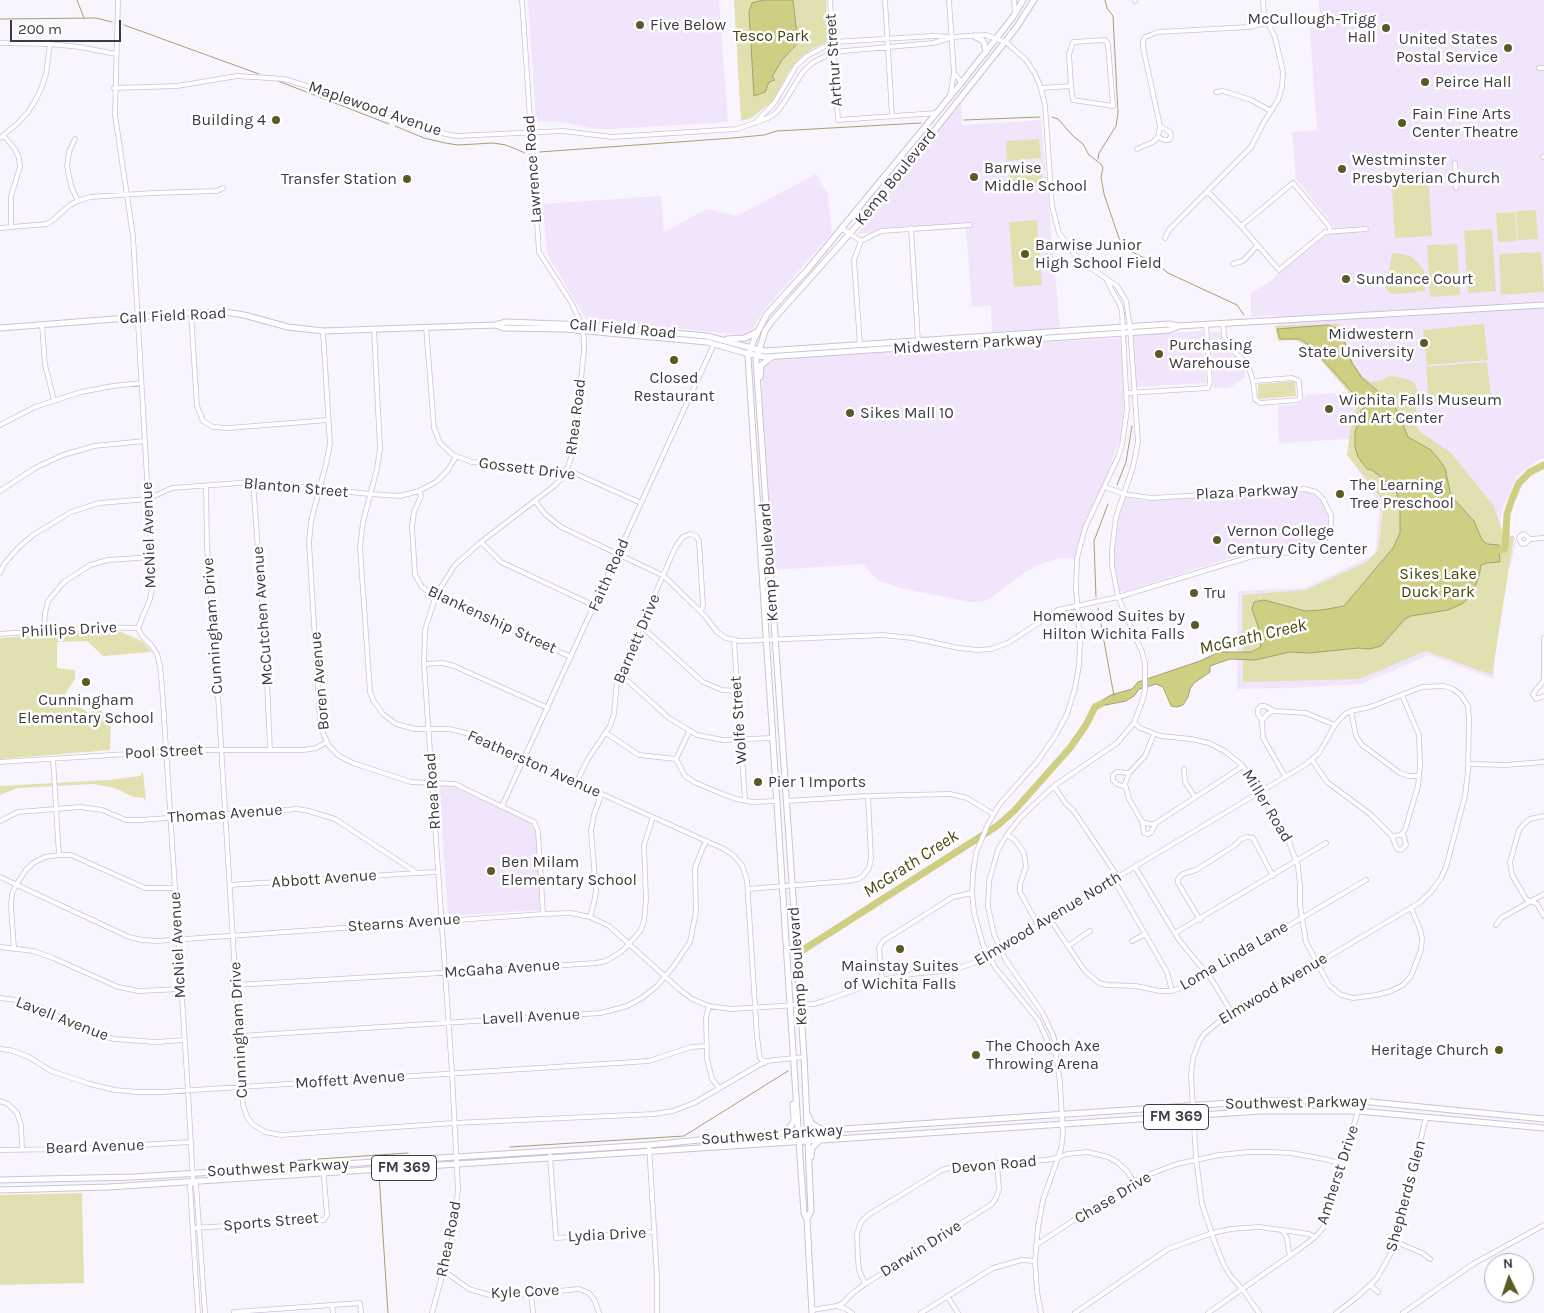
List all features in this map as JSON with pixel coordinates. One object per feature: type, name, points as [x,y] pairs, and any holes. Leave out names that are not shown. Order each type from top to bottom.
[{"type":"main road","name":"Kemp Boulevard","points":[[812,1312],[798,1132],[748,367],[750,351],[757,332],[767,314],[808,269],[937,113],[986,52],[1023,0]]},
{"type":"main road","name":"Kemp Boulevard","points":[[806,1219],[811,1211],[804,1057],[757,353],[765,331],[771,322],[892,184],[1021,21],[1034,0]]},
{"type":"main road","points":[[974,36],[984,43],[986,52]]},
{"type":"main road","points":[[962,82],[969,86]]},
{"type":"main road","points":[[883,178],[892,184]]},
{"type":"main road","name":"Midwestern Parkway","points":[[757,353],[782,356],[1037,336],[1127,330],[1169,330],[1178,326],[1206,324],[1544,305]]},
{"type":"main road","name":"Call Field Road","points":[[0,328],[191,313],[232,313],[288,327],[323,332],[495,325],[506,322],[663,335],[707,336],[721,339],[750,351]]},
{"type":"main road","points":[[721,339],[745,338],[757,332]]},
{"type":"main road","name":"Call Field Road","points":[[663,335],[750,351]]},
{"type":"main road","name":"Midwestern Parkway","points":[[757,353],[860,345],[918,344]]},
{"type":"main road","points":[[750,351],[757,353]]},
{"type":"main road","points":[[758,390],[760,369],[764,362],[770,358],[782,356]]},
{"type":"main road","points":[[772,738],[782,737]]},
{"type":"main road","points":[[776,801],[786,801]]},
{"type":"main road","points":[[778,1134],[783,1133],[794,1121],[793,1105],[796,1097]]},
{"type":"main road","points":[[1312,1100],[1313,1110]]},
{"type":"main road","name":"Southwest Parkway","points":[[0,1180],[134,1177],[649,1145],[798,1132],[1062,1116],[1261,1101],[1312,1100],[1361,1102],[1544,1119]]},
{"type":"main road","points":[[805,1107],[811,1123],[825,1131]]},
{"type":"main road","name":"Southwest Parkway","points":[[0,1190],[109,1187],[193,1182],[1063,1124],[1313,1110],[1358,1111],[1544,1128]]},
{"type":"main road","points":[[1508,1115],[1509,1125]]},
{"type":"main road","points":[[941,1123],[941,1132]]},
{"type":"main road","points":[[716,1139],[717,1148]]},
{"type":"main road","points":[[809,1175],[812,1148],[822,1140]]},
{"type":"main road","points":[[43,1189],[44,1180]]},
{"type":"street","name":"McNiel Avenue","points":[[118,0],[114,88],[115,123],[133,236],[152,557],[152,588],[147,607],[138,628],[154,650],[160,666],[193,1182]]},
{"type":"street","name":"Lawrence Road","points":[[522,0],[539,252],[571,302],[582,327]]},
{"type":"street","name":"Arthur Street","points":[[830,0],[838,120],[892,116]]},
{"type":"street","points":[[885,0],[892,116],[937,113]]},
{"type":"street","points":[[949,0],[954,74],[950,97]]},
{"type":"street","points":[[1014,0],[1015,12]]},
{"type":"street","points":[[1165,238],[1169,230],[1252,147],[1264,122],[1278,100],[1282,87],[1283,72],[1275,37],[1264,15],[1263,0]]},
{"type":"street","points":[[1137,149],[1154,142],[1158,137],[1160,126],[1143,47],[1145,37],[1158,32],[1249,27],[1267,23]]},
{"type":"street","name":"Maplewood Avenue","points":[[756,123],[775,102],[796,66],[807,56],[833,42],[986,35],[1004,42],[1026,60],[1041,88],[1045,104],[1054,220],[1059,233],[1072,252],[1106,279],[1120,305],[1127,330],[1138,442],[1135,459],[1116,518],[1112,565],[1118,597],[1142,652],[1145,689],[1134,722],[1117,743],[1054,786],[1022,816],[1007,835],[995,858],[990,874],[987,899],[991,927],[1000,949],[1042,1012],[1053,1035],[1057,1050],[1063,1124],[1062,1141],[1043,1200],[1036,1245],[1037,1291],[1041,1313]]},
{"type":"street","name":"Maplewood Avenue","points":[[114,88],[177,86],[237,76],[284,79],[350,99],[442,133],[456,136],[563,131],[612,138],[737,129],[756,123],[776,113],[802,73],[812,63],[833,52],[933,43],[952,37]]},
{"type":"street","points":[[1105,40],[1108,44],[1113,106],[1073,100],[1071,86],[1069,54],[1073,42],[1105,40]]},
{"type":"street","points":[[0,43],[50,44],[80,47],[116,54]]},
{"type":"street","points":[[11,227],[11,196],[20,167],[15,149],[2,136],[28,112],[41,89],[46,74],[50,44]]},
{"type":"street","points":[[1539,68],[1544,68]]},
{"type":"street","points":[[954,74],[962,82]]},
{"type":"street","points":[[1041,88],[1071,86]]},
{"type":"street","points":[[1216,92],[1223,91],[1251,100],[1271,112]]},
{"type":"street","points":[[1158,137],[1169,140],[1171,136],[1170,132],[1160,126]]},
{"type":"street","points":[[75,139],[69,152],[67,166],[71,186],[78,200]]},
{"type":"street","points":[[1455,163],[1456,188]]},
{"type":"street","points":[[1241,226],[1293,183],[1330,226],[1330,230]]},
{"type":"street","points":[[0,228],[46,224],[78,200],[90,197],[217,191],[223,188]]},
{"type":"street","points":[[1208,192],[1241,226],[1279,270],[1320,234],[1330,230],[1366,229]]},
{"type":"street","points":[[860,345],[854,260],[861,242],[881,231],[970,224]]},
{"type":"street","points":[[841,228],[861,242]]},
{"type":"street","points":[[911,228],[918,344]]},
{"type":"street","points":[[1233,264],[1242,261],[1258,245]]},
{"type":"street","points":[[191,313],[197,406],[203,421],[214,427],[229,428],[328,420]]},
{"type":"street","points":[[1223,323],[1224,336],[1228,346],[1249,368],[1253,381],[1254,398],[1260,403],[1296,401],[1300,398],[1299,381],[1294,378],[1253,381]]},
{"type":"street","points":[[1127,393],[1208,388],[1210,383],[1206,324]]},
{"type":"street","points":[[42,325],[45,365],[54,400]]},
{"type":"street","name":"Gossett Drive","points":[[426,327],[434,428],[440,442],[448,452],[456,457],[472,462],[566,471],[578,474],[641,503]]},
{"type":"street","name":"Rhea Road","points":[[432,1313],[453,1235],[458,1190],[452,1073],[424,664],[425,630],[436,595],[456,565],[481,542],[554,486],[564,476],[573,453],[576,434],[584,351],[582,327]]},
{"type":"street","name":"Featherston Avenue","points":[[374,329],[380,449],[377,469],[361,531],[360,547],[371,696],[378,709],[392,722],[415,729],[449,729],[466,733],[724,849],[739,860],[745,872],[748,888],[754,1008],[758,1049],[760,1058],[765,1063]]},
{"type":"street","name":"Maplewood Avenue","points":[[1056,1054],[1052,1051],[1044,1031],[1034,1015],[988,956],[981,940],[976,922],[972,893],[974,862],[985,829],[993,814],[1049,747],[1067,714],[1075,688],[1079,666],[1080,642],[1075,572],[1077,558],[1085,528],[1105,487],[1122,445],[1127,416],[1127,330]]},
{"type":"street","name":"Boren Avenue","points":[[323,332],[330,444],[310,521],[309,543],[320,720],[323,733],[327,742],[339,756],[353,763],[411,782],[455,784],[530,818],[538,829],[543,914]]},
{"type":"street","name":"Faith Road","points":[[502,806],[714,344]]},
{"type":"street","points":[[0,417],[2,424],[28,410],[81,392],[141,383]]},
{"type":"street","points":[[0,491],[35,468],[63,454],[94,446],[144,441]]},
{"type":"street","name":"Blanton Street","points":[[0,573],[4,564],[33,535],[71,512],[99,503],[148,499],[172,488],[253,482],[393,496],[419,492],[442,476],[456,457]]},
{"type":"street","name":"McCutchen Avenue","points":[[253,482],[268,693],[270,750]]},
{"type":"street","name":"Cunningham Drive","points":[[206,486],[207,546],[226,814],[243,1105],[249,1121],[265,1132],[274,1134],[665,1113],[694,1103],[765,1063],[775,1059],[804,1057]]},
{"type":"street","name":"Plaza Parkway","points":[[734,640],[883,635],[912,638],[970,650],[984,650],[1008,643],[1058,610],[1118,597],[1253,556],[1312,550],[1324,542],[1331,525],[1331,515],[1323,499],[1316,492],[1305,489],[1151,498],[1124,494],[1105,487]]},
{"type":"street","name":"Blankenship Street","points":[[419,492],[421,496],[414,512],[412,526],[415,575],[422,587],[572,657]]},
{"type":"street","points":[[535,501],[546,514],[561,526],[664,576],[701,611],[720,635],[734,640]]},
{"type":"street","name":"Barnett Drive","points":[[576,783],[588,759],[606,733],[614,714],[615,686],[619,673],[680,540],[686,535],[696,536],[700,543],[703,596],[701,611]]},
{"type":"street","points":[[1530,538],[1544,538]]},
{"type":"street","points":[[481,542],[501,562],[595,606]]},
{"type":"street","points":[[44,631],[48,601],[64,582],[90,565],[108,560],[152,557]]},
{"type":"street","points":[[641,626],[703,682],[722,690],[738,691]]},
{"type":"street","name":"Phillips Drive","points":[[0,634],[117,627],[138,628]]},
{"type":"street","points":[[1544,638],[1544,680],[1533,694],[1536,699],[1544,696]]},
{"type":"street","name":"Wolfe Street","points":[[734,640],[745,800]]},
{"type":"street","points":[[424,664],[443,663],[454,666],[548,708]]},
{"type":"street","points":[[619,673],[670,718],[689,732],[711,739],[772,738]]},
{"type":"street","name":"Elmwood Avenue","points":[[1259,1313],[1223,1263],[1202,1204],[1196,1160],[1191,1075],[1196,1048],[1210,1028],[1232,1013],[1411,908],[1431,892],[1444,872],[1465,796],[1469,711],[1461,695],[1453,689],[1439,685],[1422,687],[1370,707],[1351,711]]},
{"type":"street","points":[[1402,694],[1419,735],[1419,776],[1418,786],[1403,833],[1406,845],[1402,850],[1397,849],[1392,836],[1370,814],[1327,782],[1312,760],[1325,745],[1335,725],[1345,714],[1351,711],[1356,736],[1362,745],[1400,773],[1409,776],[1419,776]]},
{"type":"street","points":[[1285,776],[1264,743],[1262,721],[1258,714],[1258,709],[1265,706],[1274,711],[1306,714],[1335,725]]},
{"type":"street","points":[[1262,721],[1267,714],[1274,711]]},
{"type":"street","name":"Miller Road","points":[[1134,722],[1140,728],[1154,734],[1209,743],[1226,752],[1243,766],[1286,834],[1299,874],[1301,918],[1306,942],[1329,985],[1341,996],[1359,998],[1391,991],[1403,985],[1414,972],[1421,950],[1422,938],[1411,908]]},
{"type":"street","points":[[676,759],[689,732]]},
{"type":"street","points":[[606,733],[640,755],[676,759]]},
{"type":"street","points":[[1154,734],[1145,756],[1129,773],[1125,787],[1142,822],[1143,830],[1147,834],[1151,833],[1156,823]]},
{"type":"street","name":"Pool Street","points":[[0,762],[166,752],[310,750],[327,742]]},
{"type":"street","points":[[53,759],[60,855]]},
{"type":"street","points":[[676,759],[683,773],[694,782],[730,797],[745,800],[776,801]]},
{"type":"street","name":"Elmwood Avenue North","points":[[790,1006],[824,1001],[882,980],[961,968],[988,956],[1312,760]]},
{"type":"street","points":[[1468,764],[1505,765],[1544,762]]},
{"type":"street","points":[[1142,822],[1148,824],[1156,823],[1243,766]]},
{"type":"street","points":[[1184,769],[1185,782],[1195,797]]},
{"type":"street","points":[[1125,787],[1112,780],[1113,775],[1117,772],[1129,773]]},
{"type":"street","points":[[1054,786],[1073,810],[1116,879],[1167,972],[1172,991]]},
{"type":"street","points":[[590,917],[596,892],[591,831],[601,795]]},
{"type":"street","points":[[786,801],[868,796],[955,795],[967,798],[993,814]]},
{"type":"street","points":[[748,888],[848,881],[863,876],[869,868],[871,859],[868,796]]},
{"type":"street","name":"Thomas Avenue","points":[[0,821],[18,812],[56,809],[92,808],[126,820],[298,810],[335,819],[418,873]]},
{"type":"street","points":[[1544,816],[1530,819],[1524,824],[1520,830],[1511,857],[1512,875],[1526,899],[1537,904],[1544,916]]},
{"type":"street","name":"McGaha Avenue","points":[[236,985],[600,962],[614,956],[629,944],[641,930],[645,916],[646,899],[644,845],[653,817]]},
{"type":"street","points":[[1392,836],[1399,836],[1403,833]]},
{"type":"street","points":[[1007,835],[1015,840],[1024,853],[1026,866],[1020,884],[1020,892],[1038,925]]},
{"type":"street","points":[[1200,920],[1178,883],[1178,878],[1183,874],[1196,870],[1234,846],[1241,839],[1253,838],[1273,876]]},
{"type":"street","name":"Lavell Avenue","points":[[240,1036],[609,1012],[627,1006],[650,993],[684,953],[691,936],[696,912],[695,868],[706,842]]},
{"type":"street","points":[[1176,934],[1326,843]]},
{"type":"street","points":[[14,948],[12,894],[21,876],[33,863],[45,857],[71,855],[145,888],[175,888]]},
{"type":"street","points":[[1135,867],[1176,934],[1207,974],[1232,1013]]},
{"type":"street","points":[[418,873],[438,872]]},
{"type":"street","name":"Abbott Avenue","points":[[230,885],[418,873]]},
{"type":"street","name":"Stearns Avenue","points":[[0,877],[129,937],[157,941],[571,913],[590,917],[608,926],[692,999],[709,1006],[731,1009],[790,1006]]},
{"type":"street","name":"Loma Linda Lane","points":[[1049,918],[1085,971],[1099,983],[1172,991],[1207,974],[1366,880]]},
{"type":"street","points":[[882,980],[879,948],[883,941],[900,928],[953,897],[972,893]]},
{"type":"street","points":[[1496,925],[1501,918],[1544,894]]},
{"type":"street","points":[[1068,946],[1090,931]]},
{"type":"street","points":[[1132,942],[1145,934]]},
{"type":"street","points":[[0,947],[14,948],[53,958],[118,988],[139,991],[181,989]]},
{"type":"street","name":"Lavell Avenue","points":[[0,998],[16,1000],[42,1008],[81,1028],[114,1039],[156,1042],[184,1040]]},
{"type":"street","points":[[709,1006],[706,1018],[706,1046],[709,1070],[712,1079],[719,1088]]},
{"type":"street","name":"Moffett Avenue","points":[[0,1049],[10,1050],[29,1058],[51,1071],[70,1079],[114,1090],[154,1092],[649,1061],[691,1047],[706,1046]]},
{"type":"street","points":[[0,1101],[8,1104],[16,1113],[21,1125],[22,1149]]},
{"type":"street","name":"Amherst Drive","points":[[1208,1313],[1291,1255],[1315,1237],[1323,1228],[1361,1102]]},
{"type":"street","name":"Shepherds Glen","points":[[1336,1313],[1358,1297],[1370,1285],[1386,1262],[1396,1242],[1426,1117]]},
{"type":"street","name":"Beard Avenue","points":[[0,1150],[191,1142]]},
{"type":"street","points":[[649,1145],[655,1232],[657,1313]]},
{"type":"street","name":"Lydia Drive","points":[[550,1151],[556,1238],[655,1232]]},
{"type":"street","name":"Devon Road","points":[[865,1284],[859,1270],[858,1260],[857,1234],[861,1222],[868,1215],[942,1170],[956,1166],[1057,1158],[1078,1152],[1097,1153],[1122,1165],[1134,1182]]},
{"type":"street","name":"Chase Drive","points":[[1036,1245],[1134,1182],[1166,1168],[1196,1160],[1249,1152],[1270,1152],[1290,1153],[1343,1164]]},
{"type":"street","name":"Darwin Drive","points":[[837,1306],[865,1284],[992,1204],[999,1190],[997,1163]]},
{"type":"street","name":"Sports Street","points":[[193,1228],[324,1220],[327,1215],[323,1165]]},
{"type":"street","points":[[198,1313],[190,1186],[193,1182],[196,1185],[205,1313]]},
{"type":"street","points":[[1403,1313],[1472,1264],[1544,1225]]},
{"type":"street","points":[[1075,1313],[1168,1249],[1212,1233],[1231,1229],[1259,1227],[1309,1234],[1315,1237]]},
{"type":"street","points":[[1282,1230],[1287,1238],[1291,1255]]},
{"type":"street","points":[[1396,1242],[1422,1252],[1430,1259]]},
{"type":"street","points":[[921,1313],[993,1268],[1022,1260],[1035,1261]]},
{"type":"street","name":"Kyle Cove","points":[[444,1271],[469,1289],[496,1297],[579,1289],[589,1293],[595,1301],[599,1313]]},
{"type":"street","points":[[1370,1285],[1378,1292]]},
{"type":"street","points":[[531,1294],[533,1313]]},
{"type":"street","points":[[947,1296],[958,1313]]},
{"type":"street","points":[[234,1313],[284,1311],[332,1305],[360,1304],[360,1313]]},
{"type":"street","points":[[332,1305],[333,1313]]},
{"type":"street","points":[[812,1312],[837,1306],[852,1313]]},
{"type":"shaded area","points":[[528,0],[719,0],[728,122],[595,129],[562,122],[536,121]]},
{"type":"shaded area","points":[[763,0],[793,0],[798,43],[782,60],[772,77],[775,80],[769,82],[765,92],[754,96],[749,12],[752,3]]},
{"type":"shaded area","name":"Midwestern State University","points":[[1319,0],[1544,0],[1544,458],[1535,462],[1517,477],[1503,507],[1500,523],[1503,535],[1514,536],[1516,541],[1510,568],[1498,572],[1494,679],[1429,655],[1361,684],[1237,689],[1238,591],[1305,588],[1375,554],[1380,505],[1348,454],[1350,439],[1279,443],[1278,406],[1299,404],[1307,395],[1349,392],[1310,346],[1299,340],[1279,338],[1278,315],[1251,317],[1251,293],[1274,279],[1277,274],[1335,227],[1296,179],[1292,132],[1317,130],[1309,18],[1319,17]]},
{"type":"shaded area","name":"Barwise Middle School","points":[[961,101],[962,125],[1041,120],[1060,329],[992,332],[991,306],[972,307],[966,229],[857,234]]},
{"type":"shaded area","points":[[816,174],[828,194],[832,233],[765,309],[752,330],[746,334],[586,319],[547,254],[543,204],[661,196],[664,232],[707,209],[737,216]]},
{"type":"shaded area","points":[[1328,325],[1340,329],[1352,363],[1362,378],[1390,401],[1398,412],[1408,437],[1431,450],[1440,461],[1445,468],[1451,496],[1474,521],[1482,540],[1487,544],[1499,545],[1500,562],[1481,565],[1472,595],[1462,604],[1448,610],[1411,616],[1405,619],[1381,646],[1369,649],[1358,648],[1310,653],[1290,652],[1255,660],[1230,659],[1210,666],[1210,672],[1194,683],[1183,705],[1171,706],[1163,687],[1156,684],[1139,689],[1134,696],[1126,701],[1095,707],[1111,695],[1132,689],[1138,682],[1200,661],[1219,652],[1251,652],[1261,647],[1259,629],[1252,609],[1254,602],[1264,600],[1305,611],[1344,606],[1393,548],[1400,533],[1400,509],[1396,489],[1372,470],[1367,469],[1358,457],[1355,447],[1355,433],[1358,420],[1361,411],[1369,400],[1365,396],[1355,395],[1310,346],[1300,339],[1280,339],[1277,329]]},
{"type":"shaded area","points":[[1203,331],[1206,383],[1136,387],[1133,335]]},
{"type":"shaded area","points":[[1210,332],[1220,332],[1231,355],[1244,363],[1246,377],[1229,388],[1214,388]]},
{"type":"shaded area","points":[[1120,338],[1125,389],[1122,433],[1104,482],[1085,520],[1074,559],[1060,558],[1043,563],[1027,571],[989,599],[980,602],[970,602],[897,587],[877,580],[863,564],[773,570],[762,402],[762,369],[765,364],[774,360],[872,352]]},
{"type":"shaded area","name":"Vernon College Century City Center","points":[[1309,492],[1320,498],[1328,512],[1326,533],[1315,545],[1303,549],[1244,554],[1120,592],[1114,567],[1113,552],[1116,526],[1124,497],[1145,501]]},
{"type":"shaded area","name":"Ben Milam Elementary School","points":[[439,785],[452,786],[529,822],[536,832],[540,910],[448,916]]},
{"type":"green space","name":"Tesco Park","points":[[734,0],[826,0],[828,41],[800,58],[789,71],[773,101],[751,118],[741,121]]},
{"type":"green space","points":[[1039,139],[1041,158],[1007,161],[1006,141]]},
{"type":"green space","points":[[1041,163],[1043,183],[1009,185],[1008,165]]},
{"type":"green space","points":[[1428,172],[1432,236],[1395,238],[1391,174]]},
{"type":"green space","points":[[1536,210],[1538,239],[1518,240],[1516,211]]},
{"type":"green space","points":[[1515,212],[1517,241],[1498,242],[1496,213]]},
{"type":"green space","name":"Barwise Junior High School Field","points":[[1037,220],[1042,285],[1014,287],[1009,222]]},
{"type":"green space","points":[[1492,229],[1496,291],[1468,293],[1464,231]]},
{"type":"green space","points":[[1457,244],[1460,295],[1430,297],[1427,245]]},
{"type":"green space","points":[[1541,252],[1544,292],[1501,295],[1499,254]]},
{"type":"green space","points":[[1392,253],[1412,257],[1419,264],[1424,271],[1425,291],[1389,293],[1386,287]]},
{"type":"green space","points":[[1484,324],[1488,360],[1427,365],[1423,330]]},
{"type":"green space","name":"Sikes Lake Duck Park","points":[[1340,325],[1354,364],[1362,376],[1370,382],[1381,381],[1389,376],[1414,382],[1419,395],[1414,421],[1419,431],[1451,453],[1493,505],[1504,535],[1514,536],[1492,675],[1426,651],[1359,679],[1243,682],[1242,595],[1306,590],[1368,561],[1378,550],[1384,502],[1347,455],[1352,417],[1362,398],[1352,396],[1309,347],[1295,340],[1278,341],[1275,326]]},
{"type":"green space","points":[[1487,362],[1491,398],[1429,403],[1426,367]]},
{"type":"green space","points":[[1295,381],[1296,396],[1260,399],[1258,397],[1259,384]]},
{"type":"green space","points":[[105,631],[121,632],[133,637],[143,642],[152,652],[103,656],[87,641],[57,642],[57,668],[75,670],[75,679],[65,694],[89,714],[98,707],[111,722],[110,750],[0,759],[0,638]]},
{"type":"green space","points":[[143,772],[146,801],[144,798],[134,797],[114,788],[94,784],[18,788],[0,795],[0,786],[109,780],[140,776]]},
{"type":"green space","points":[[82,1193],[84,1283],[0,1285],[0,1195]]},
{"type":"waterway","points":[[77,0],[84,18]]},
{"type":"waterway","points":[[1098,159],[1099,153],[1116,126],[1118,113],[1113,16],[1107,8],[1105,0]]},
{"type":"waterway","points":[[0,19],[96,18],[112,22]]},
{"type":"waterway","points":[[124,25],[259,74]]},
{"type":"waterway","points":[[278,81],[389,124]]},
{"type":"waterway","points":[[964,120],[1040,117]]},
{"type":"waterway","points":[[1052,117],[1058,119],[1083,144],[1089,155],[1101,164],[1103,168],[1101,177],[1104,194],[1121,244],[1126,249],[1157,264],[1168,273],[1237,305],[1244,315]]},
{"type":"waterway","points":[[540,152],[733,138],[764,135],[777,131],[921,123]]},
{"type":"waterway","points":[[395,126],[424,138],[445,143],[458,145],[493,143],[506,145],[525,153]]},
{"type":"waterway","points":[[1117,485],[1126,462],[1132,426]]},
{"type":"waterway","name":"McGrath Creek","points":[[1490,552],[1505,549],[1507,514],[1519,483],[1530,472],[1544,465]]},
{"type":"waterway","points":[[1096,597],[1094,541],[1108,504]]},
{"type":"waterway","points":[[1098,608],[1114,696]]},
{"type":"waterway","name":"McGrath Creek","points":[[803,950],[997,826],[1014,811],[1070,748],[1086,725],[1095,707],[1101,704]]},
{"type":"waterway","points":[[510,1147],[684,1136],[788,1071]]},
{"type":"waterway","points":[[289,1161],[408,1153]]},
{"type":"waterway","points":[[379,1174],[388,1313]]},
{"type":"place","name":"Five Below","points":[[640,25]]},
{"type":"place","name":"McCullough-Trigg Hall","points":[[1386,28]]},
{"type":"place","name":"United States Postal Service","points":[[1508,48]]},
{"type":"place","name":"Peirce Hall","points":[[1425,82]]},
{"type":"place","name":"Building 4","points":[[276,120]]},
{"type":"place","name":"Fain Fine Arts Center Theatre","points":[[1402,123]]},
{"type":"place","name":"Westminster Presbyterian Church","points":[[1342,169]]},
{"type":"place","name":"Barwise Middle School","points":[[974,177]]},
{"type":"place","name":"Transfer Station","points":[[407,179]]},
{"type":"place","name":"Barwise Junior High School Field","points":[[1025,254]]},
{"type":"place","name":"Sundance Court","points":[[1346,279]]},
{"type":"place","name":"Midwestern State University","points":[[1424,343]]},
{"type":"place","name":"Purchasing Warehouse","points":[[1159,354]]},
{"type":"place","name":"Closed Restaurant","points":[[674,360]]},
{"type":"place","name":"Wichita Falls Museum and Art Center","points":[[1329,409]]},
{"type":"place","name":"Sikes Mall 10","points":[[850,413]]},
{"type":"place","name":"The Learning Tree Preschool","points":[[1340,494]]},
{"type":"place","name":"Vernon College Century City Center","points":[[1217,540]]},
{"type":"place","name":"Tru","points":[[1194,593]]},
{"type":"place","name":"Homewood Suites by Hilton Wichita Falls","points":[[1195,625]]},
{"type":"place","name":"Cunningham Elementary School","points":[[86,682]]},
{"type":"place","name":"Pier 1 Imports","points":[[758,782]]},
{"type":"place","name":"Ben Milam Elementary School","points":[[491,871]]},
{"type":"place","name":"Mainstay Suites of Wichita Falls","points":[[900,949]]},
{"type":"place","name":"Heritage Church","points":[[1499,1050]]},
{"type":"place","name":"The Chooch Axe Throwing Arena","points":[[976,1055]]}]
